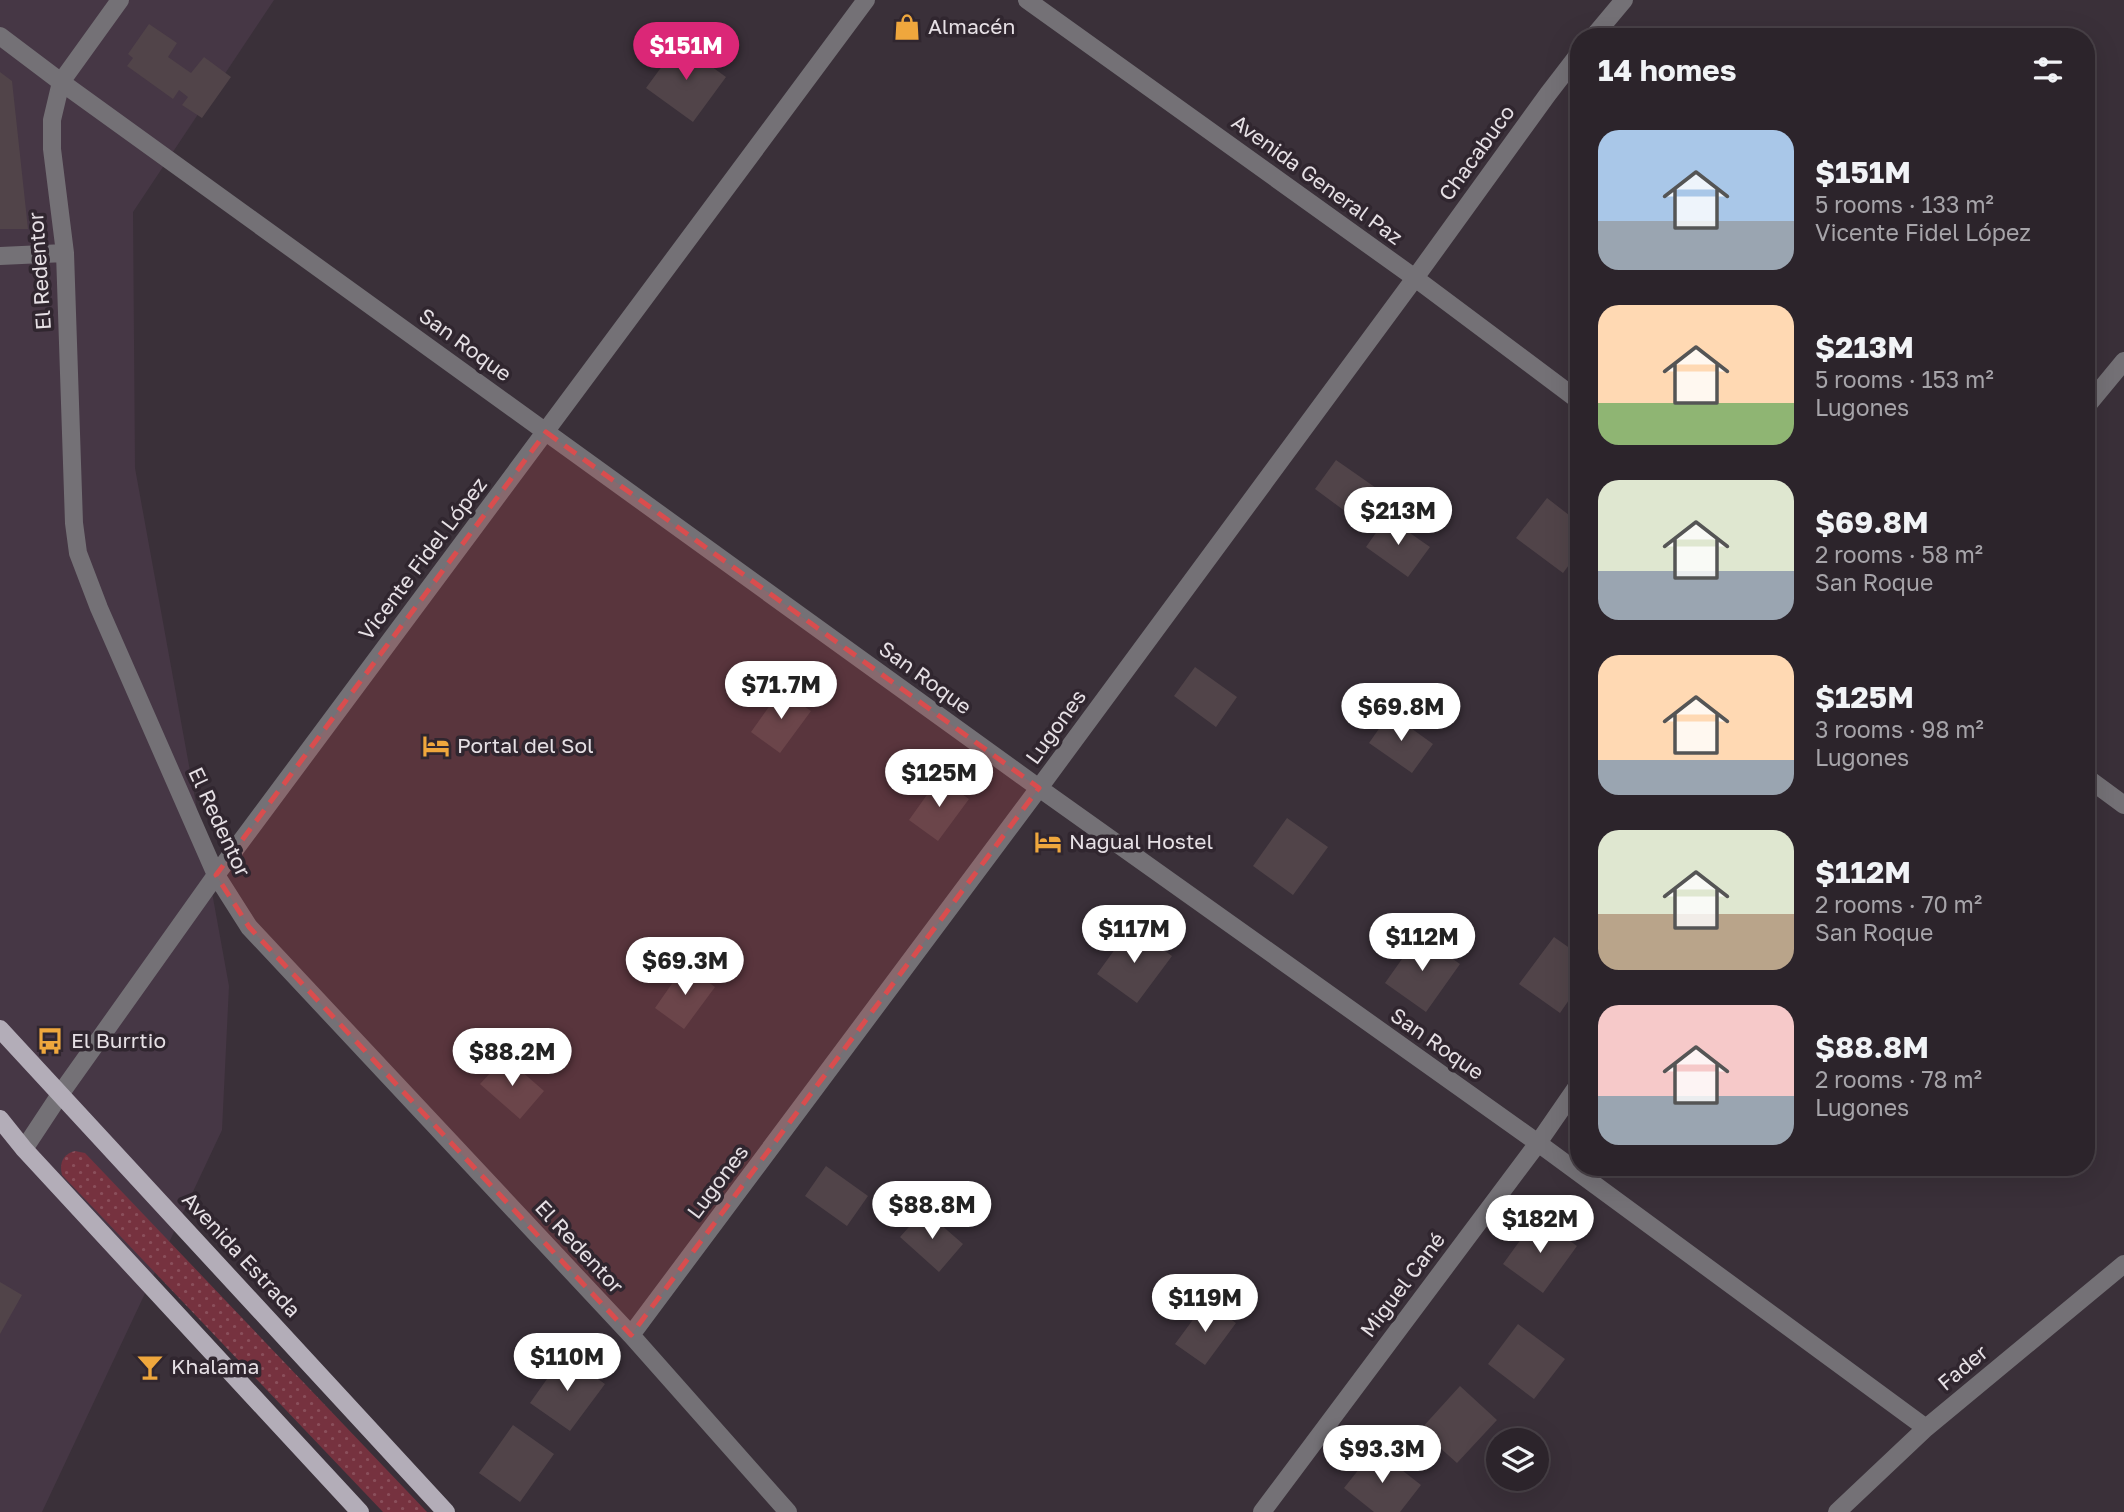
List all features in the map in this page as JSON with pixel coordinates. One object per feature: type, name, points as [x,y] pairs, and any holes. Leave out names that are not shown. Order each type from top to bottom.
[{"type":"main road","name":"Avenida Estrada","points":[[0,1029],[446,1512]]},
{"type":"main road","points":[[0,1119],[24,1149],[360,1512]]},
{"type":"street","points":[[61,82],[120,0]]},
{"type":"street","name":"Vicente Fidel López","points":[[24,1149],[216,875],[866,0]]},
{"type":"street","name":"Avenida General Paz","points":[[1027,0],[1415,278],[1570,394]]},
{"type":"street","points":[[1601,28],[1624,0]]},
{"type":"street","name":"San Roque","points":[[0,36],[1039,788],[1570,1167]]},
{"type":"street","name":"Chacabuco","points":[[1415,278],[1570,65]]},
{"type":"street","name":"El Redentor","points":[[61,82],[52,120],[52,149],[65,253],[72,493],[78,553],[99,608],[216,875],[250,927],[631,1335],[788,1512]]},
{"type":"street","points":[[0,256],[65,253]]},
{"type":"street","name":"Lugones","points":[[631,1335],[1415,278]]},
{"type":"street","points":[[2095,396],[2124,362]]},
{"type":"street","points":[[2095,784],[2124,805]]},
{"type":"street","name":"Miguel Cané","points":[[1262,1512],[1570,1097]]},
{"type":"street","name":"San Roque","points":[[1583,1176],[1926,1428]]},
{"type":"street","name":"Fader","points":[[1837,1512],[1926,1428],[2124,1264]]},
{"type":"highlighted area","points":[[546,432],[1039,788],[631,1335],[249,927],[216,875]]},
{"type":"shaded area","points":[[0,0],[274,0],[133,212],[135,468],[229,986],[222,1130],[42,1512],[0,1512]]},
{"type":"shaded area","points":[[75,1151],[85,1153],[427,1512],[383,1512],[62,1175],[63,1160],[67,1154]]},
{"type":"building","points":[[149,24],[177,43],[168,57],[191,73],[204,57],[231,77],[202,118],[182,105],[188,97],[179,90],[173,99],[127,66],[133,58],[128,54]]},
{"type":"building","points":[[679,43],[726,77],[693,122],[646,88]]},
{"type":"building","points":[[0,72],[12,81],[28,229],[0,229]]},
{"type":"building","points":[[1336,460],[1379,490],[1357,520],[1315,489]]},
{"type":"building","points":[[1547,498],[1570,516],[1570,564],[1563,573],[1516,538]]},
{"type":"building","points":[[1387,517],[1430,547],[1408,577],[1366,547]]},
{"type":"building","points":[[1195,667],[1237,697],[1216,727],[1174,696]]},
{"type":"building","points":[[781,690],[811,711],[780,753],[751,732]]},
{"type":"building","points":[[1390,713],[1433,744],[1412,773],[1369,743]]},
{"type":"building","points":[[939,778],[969,799],[938,841],[909,820]]},
{"type":"building","points":[[1287,818],[1328,847],[1293,895],[1253,866]]},
{"type":"building","points":[[1131,927],[1172,956],[1137,1003],[1097,974]]},
{"type":"building","points":[[1419,935],[1460,964],[1426,1012],[1385,983]]},
{"type":"building","points":[[1554,937],[1570,948],[1570,999],[1560,1013],[1519,984]]},
{"type":"building","points":[[685,965],[715,987],[684,1029],[655,1008]]},
{"type":"building","points":[[505,1057],[544,1091],[520,1119],[480,1084]]},
{"type":"building","points":[[826,1166],[868,1196],[847,1226],[805,1196]]},
{"type":"building","points":[[924,1210],[963,1244],[939,1272],[900,1237]]},
{"type":"building","points":[[1537,1217],[1577,1246],[1543,1293],[1503,1264]]},
{"type":"building","points":[[0,1282],[22,1295],[0,1334]]},
{"type":"building","points":[[1206,1302],[1236,1323],[1205,1365],[1175,1344]]},
{"type":"building","points":[[1518,1324],[1565,1359],[1534,1399],[1488,1364]]},
{"type":"building","points":[[564,1355],[605,1384],[570,1431],[530,1403]]},
{"type":"building","points":[[1460,1386],[1497,1420],[1486,1428],[1486,1432],[1457,1463],[1420,1430]]},
{"type":"building","points":[[513,1425],[554,1454],[520,1502],[479,1473]]},
{"type":"building","points":[[1375,1449],[1421,1485],[1400,1512],[1374,1512],[1344,1488]]},
{"type":"place","name":"Almacén","points":[[907,27]]},
{"type":"place","name":"Portal del Sol","points":[[436,746]]},
{"type":"place","name":"Nagual Hostel","points":[[1048,842]]},
{"type":"place","name":"El Burrtio","points":[[50,1041]]},
{"type":"place","name":"Khalama","points":[[150,1367]]}]
